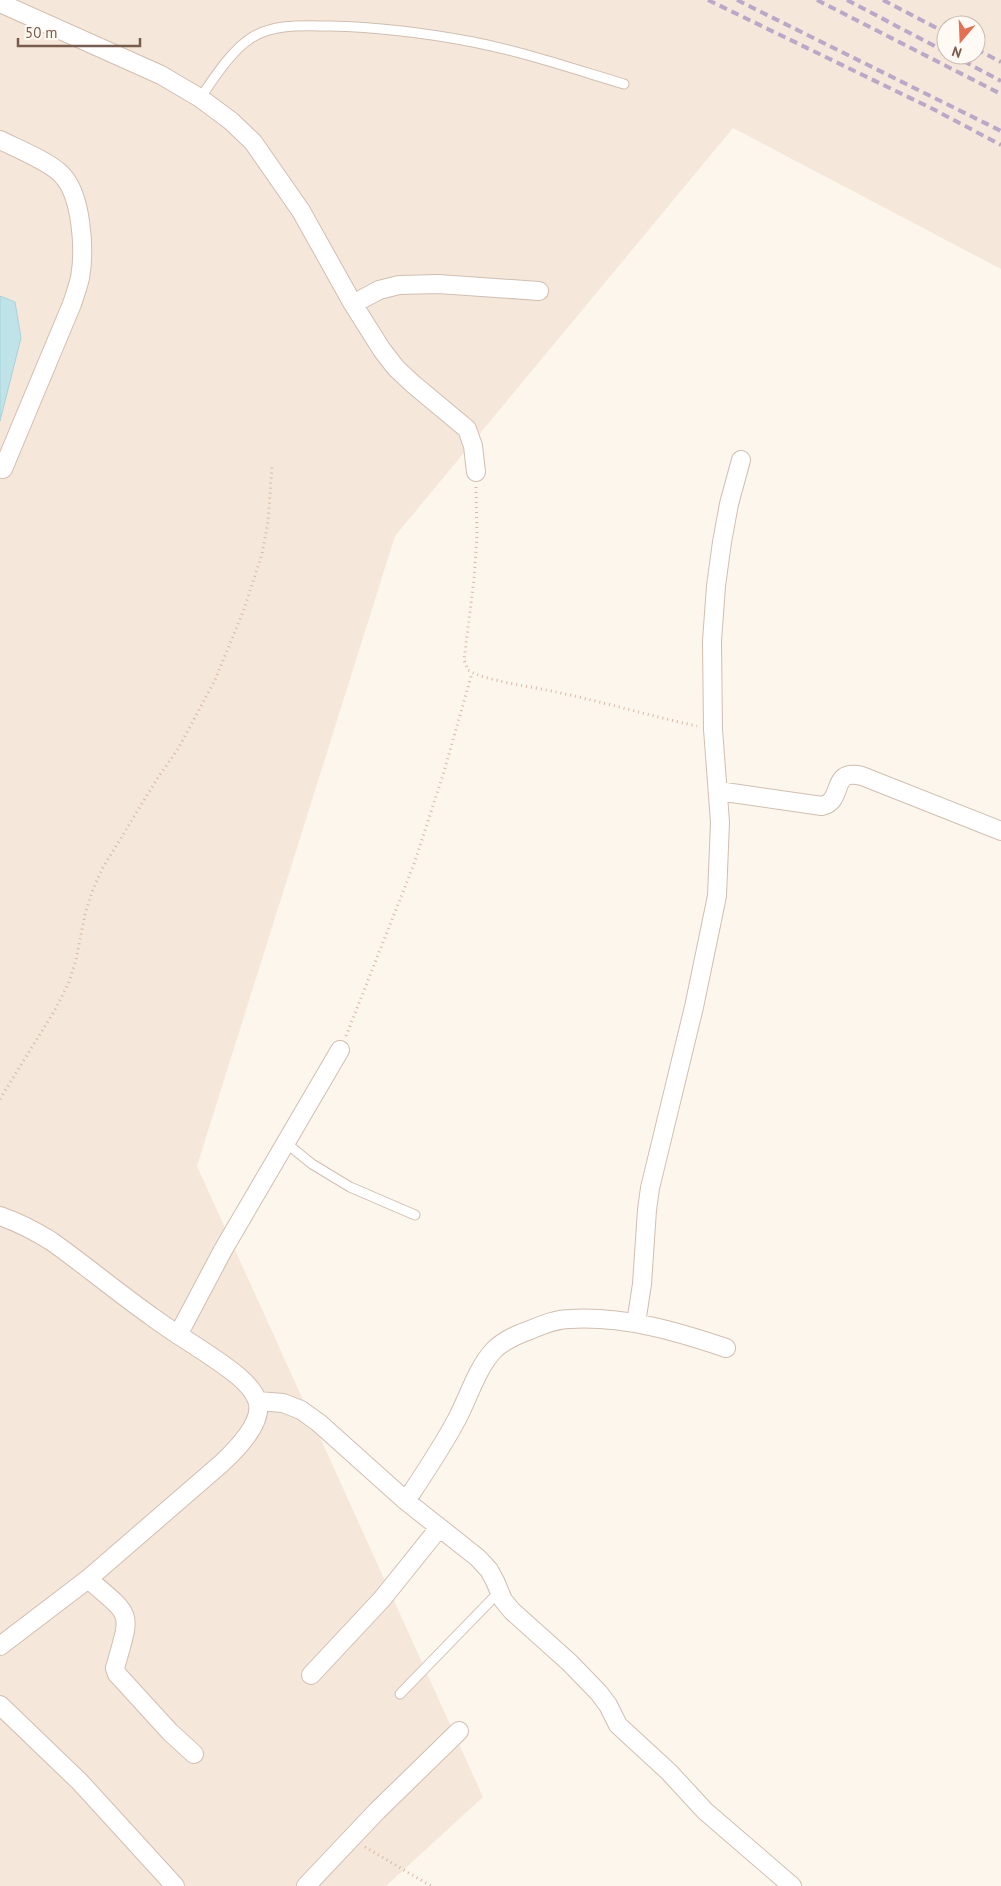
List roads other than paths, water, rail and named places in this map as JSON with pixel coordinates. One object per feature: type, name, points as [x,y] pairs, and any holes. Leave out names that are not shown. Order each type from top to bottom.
[{"type":"street","points":[[0,3],[161,76],[200,98],[231,120],[253,142],[302,211],[353,304],[396,368],[467,429],[473,446],[476,472]]},
{"type":"street","points":[[0,140],[29,154],[60,173],[72,188],[78,209],[81,241],[80,277],[72,304],[3,469]]},
{"type":"street","points":[[353,304],[379,290],[399,285],[438,284],[539,291]]},
{"type":"street","points":[[636,1323],[642,1284],[650,1188],[696,998],[717,896],[720,857],[718,791],[713,729],[712,641],[716,586],[729,504],[741,460]]},
{"type":"street","points":[[718,791],[822,806],[829,805],[833,800],[842,779],[846,775],[853,774],[1001,830]]},
{"type":"street","points":[[178,1335],[223,1250],[340,1050]]},
{"type":"street","points":[[0,1216],[10,1219],[49,1240],[178,1335],[239,1377],[258,1401],[257,1415],[238,1448],[88,1579],[0,1646]]},
{"type":"street","points":[[406,1501],[446,1439],[481,1370],[493,1351],[507,1339],[547,1323],[569,1318],[636,1323],[678,1332],[726,1348]]},
{"type":"street","points":[[258,1401],[282,1403],[301,1410],[319,1423],[406,1501],[478,1558],[496,1581],[499,1592],[512,1611],[570,1663],[599,1693],[618,1725],[669,1772],[705,1811],[792,1886]]},
{"type":"street","points":[[311,1675],[382,1598],[439,1528]]},
{"type":"street","points":[[88,1579],[119,1605],[125,1613],[126,1629],[115,1668],[117,1674],[170,1732],[194,1754]]},
{"type":"street","points":[[0,1705],[80,1782],[175,1886]]},
{"type":"street","points":[[306,1886],[350,1839],[459,1731]]},
{"type":"lane","points":[[200,98],[235,51],[252,37],[274,29],[300,26],[389,30],[475,43],[624,84]]},
{"type":"lane","points":[[286,1143],[312,1164],[350,1187],[415,1215]]},
{"type":"lane","points":[[400,1694],[499,1592]]},
{"type":"water","points":[[0,296],[15,302],[21,338],[0,421]]},
{"type":"railway","points":[[708,0],[933,109],[1001,145]]},
{"type":"railway","points":[[737,0],[1001,131]]},
{"type":"railway","points":[[817,0],[1001,94]]},
{"type":"railway","points":[[847,0],[936,47]]},
{"type":"railway","points":[[883,0],[936,28]]},
{"type":"railway","points":[[986,54],[1001,62]]},
{"type":"railway","points":[[971,65],[1001,81]]}]
